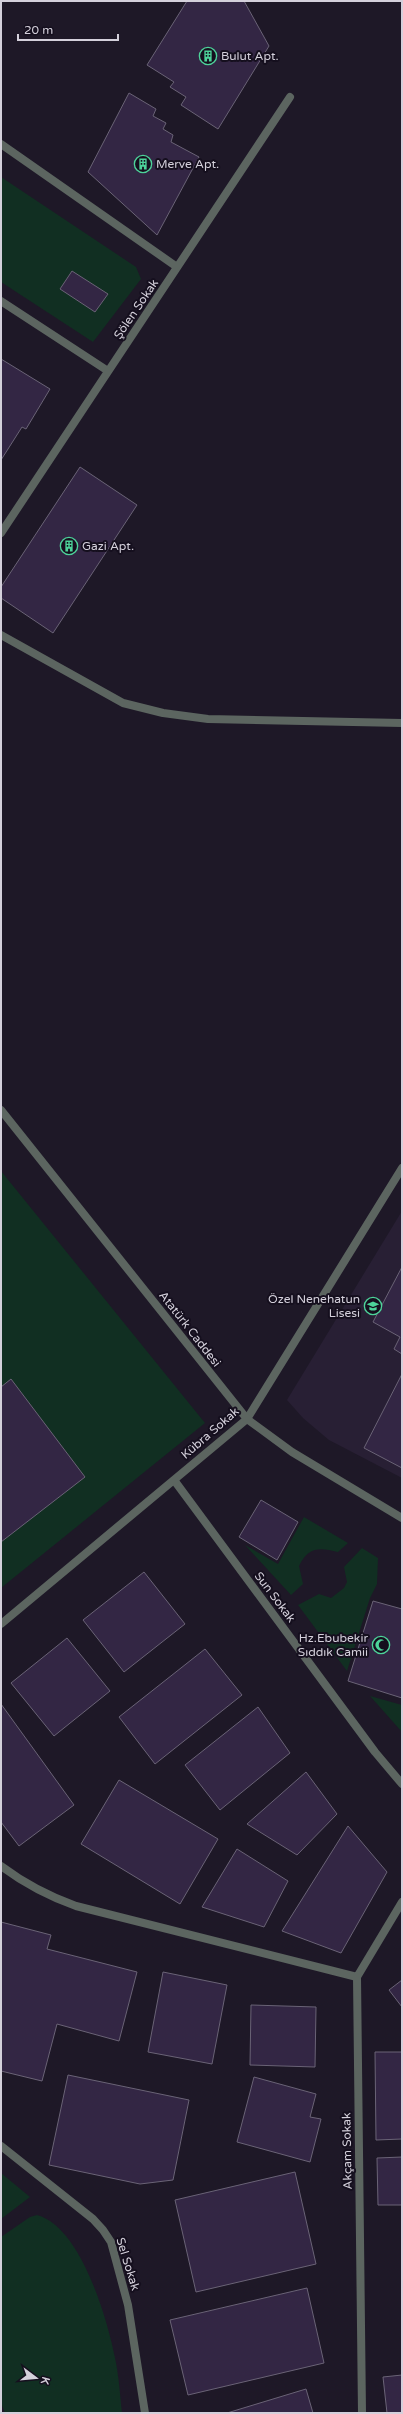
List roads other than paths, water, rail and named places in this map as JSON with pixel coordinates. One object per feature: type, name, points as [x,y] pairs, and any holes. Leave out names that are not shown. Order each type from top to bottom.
[{"type":"street","name":"Şölen Sokak","points":[[1,533],[290,97]]},
{"type":"street","points":[[1,144],[178,267]]},
{"type":"street","points":[[1,301],[108,371]]},
{"type":"street","points":[[1,635],[123,703],[163,713],[208,719],[402,723]]},
{"type":"street","name":"Atatürk Caddesi","points":[[1,1110],[247,1419],[292,1452],[402,1518]]},
{"type":"street","name":"Kübra Sokak","points":[[1,1624],[247,1419],[402,1168]]},
{"type":"street","name":"Sun Sokak","points":[[174,1480],[376,1752],[402,1784]]},
{"type":"street","points":[[1,1866],[23,1883],[76,1906],[357,1977],[402,1902]]},
{"type":"street","name":"Akçam Sokak","points":[[357,1977],[362,2413]]},
{"type":"street","name":"Sel Sokak","points":[[1,2146],[93,2219],[111,2242],[128,2305],[145,2413]]},
{"type":"place","name":"Bulut Apt.","points":[[208,56]]},
{"type":"place","name":"Merve Apt.","points":[[143,164]]},
{"type":"place","name":"Gazi Apt.","points":[[69,546]]},
{"type":"place","name":"Özel Nenehatun Lisesi","points":[[373,1306]]},
{"type":"place","name":"Hz.Ebubekir Sıddık Camii","points":[[381,1645]]}]
